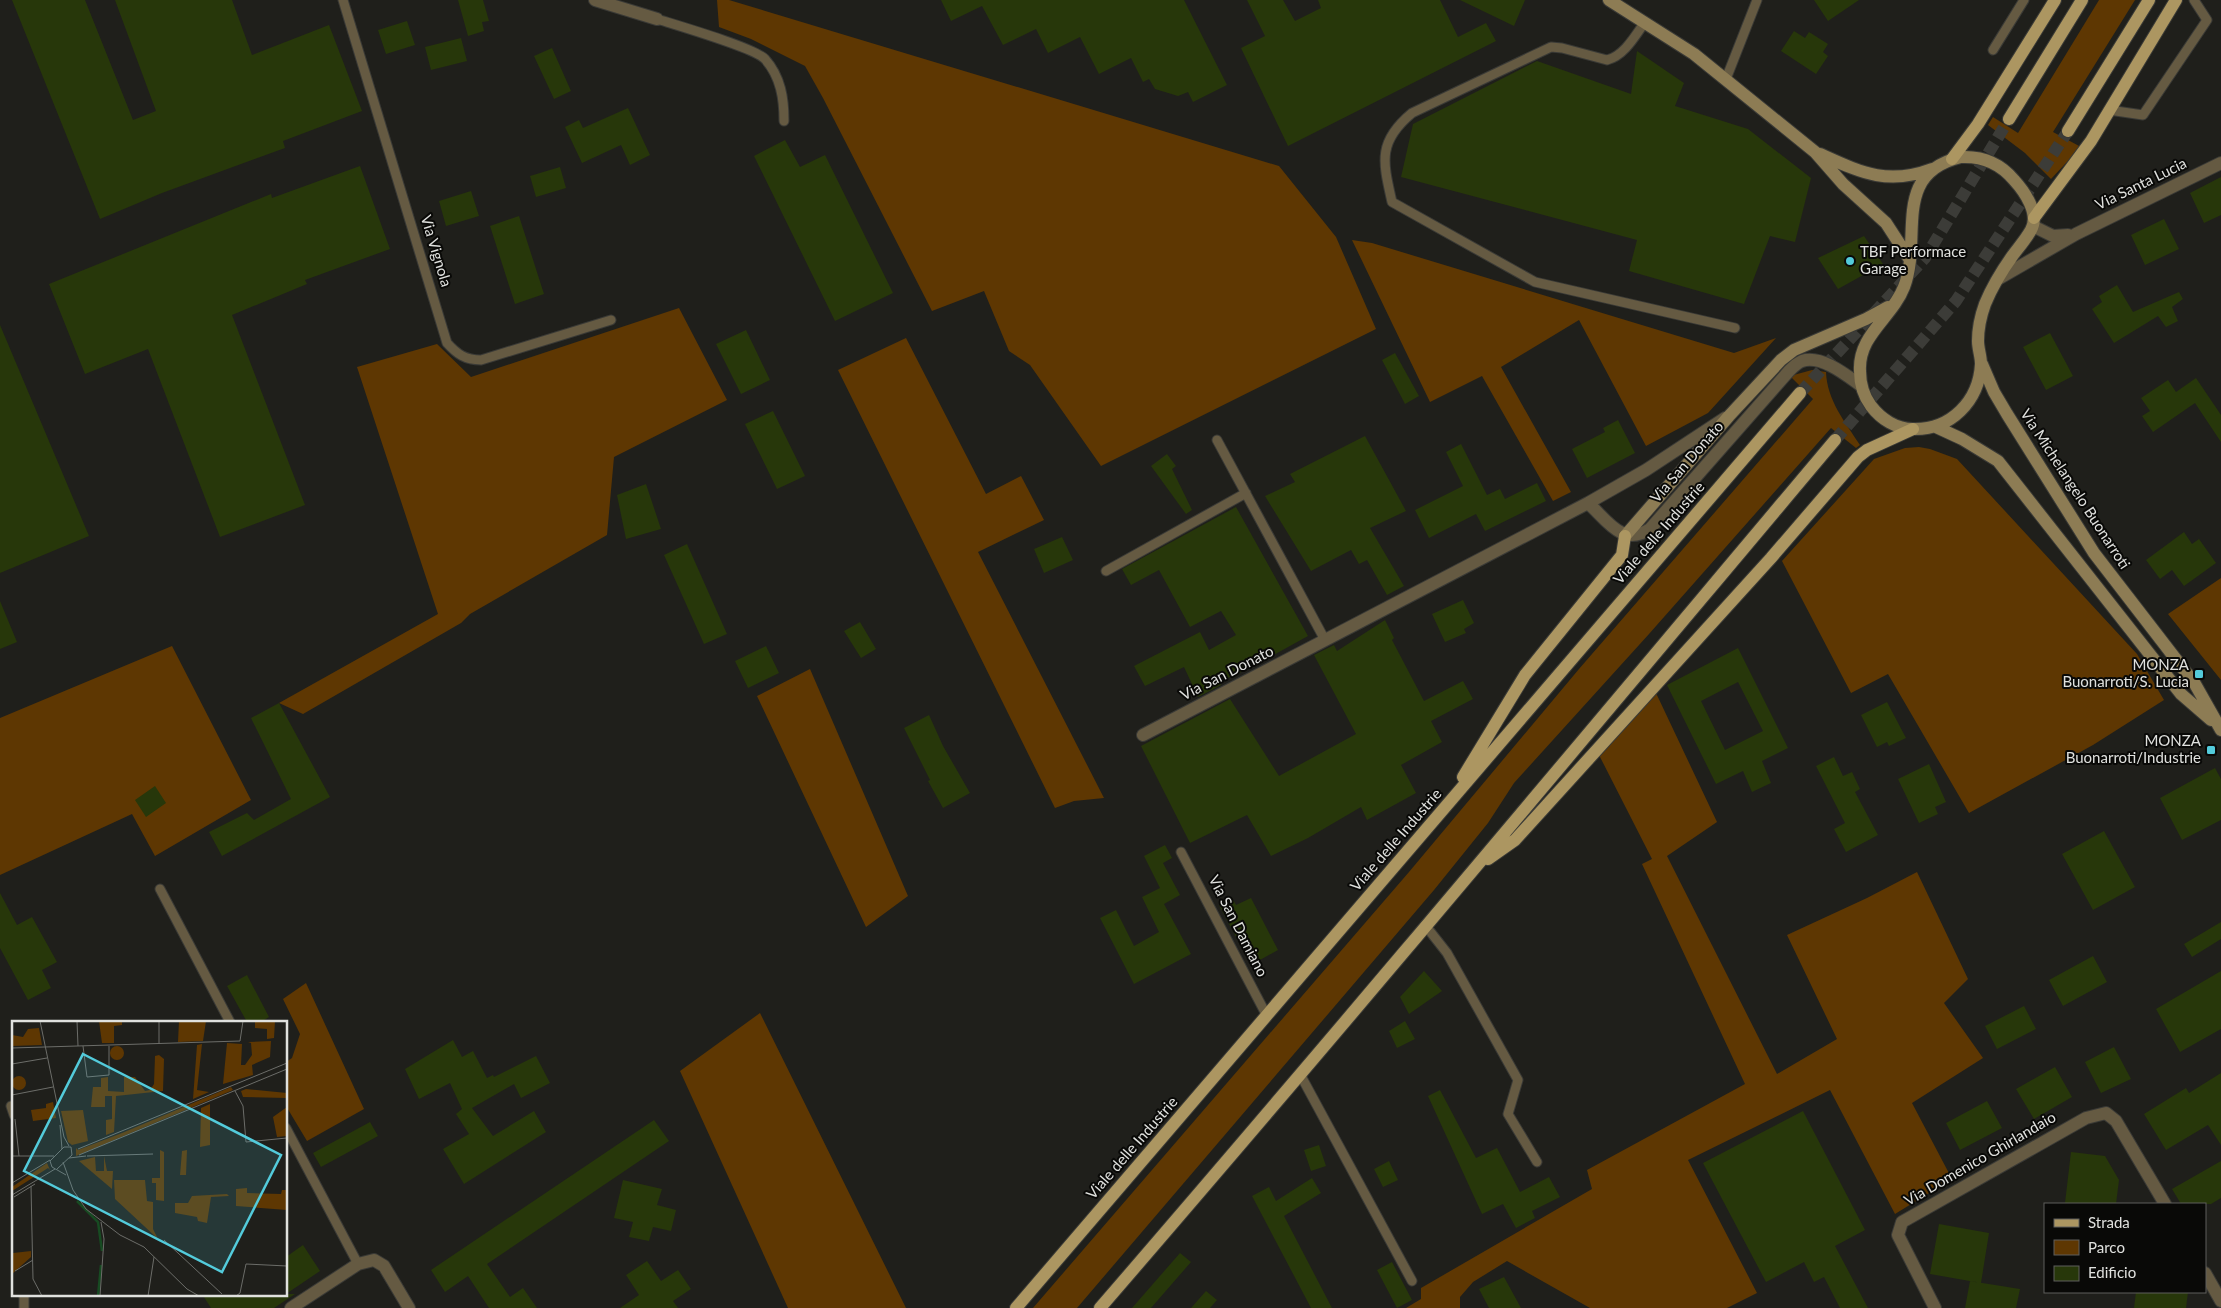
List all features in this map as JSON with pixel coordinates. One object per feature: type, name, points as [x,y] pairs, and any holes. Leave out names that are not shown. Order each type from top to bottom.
[{"type":"main road","points":[[1952,159],[1983,117],[2055,0]]},
{"type":"main road","points":[[2009,119],[2082,0]]},
{"type":"main road","points":[[2068,131],[2149,0]]},
{"type":"main road","points":[[2034,222],[2090,141],[2176,0]]},
{"type":"main road","name":"Viale delle Industrie","points":[[1016,1308],[1800,393]]},
{"type":"main road","points":[[1473,869],[1515,840],[1771,558],[1858,457],[1867,450],[1913,429]]},
{"type":"main road","points":[[1100,1308],[1301,1076],[1473,869],[1836,440]]},
{"type":"main road","points":[[1442,811],[1525,675],[1622,555],[1625,536]]},
{"type":"street","points":[[595,0],[657,19]]},
{"type":"street","points":[[1609,0],[1694,54],[1815,152],[1843,184],[1886,223],[1910,260]]},
{"type":"street","points":[[1815,152],[1857,171],[1880,177],[1911,175],[1937,167],[1952,159],[1978,158],[2002,168],[2023,191],[2032,208],[2034,222],[1998,279],[1982,314],[1978,341],[1981,361],[1975,388],[1966,406],[1956,416],[1936,427],[1901,428],[1875,412],[1860,385],[1859,360],[1872,330],[1896,302],[1906,282],[1910,260],[1913,202],[1924,179],[1937,167]]},
{"type":"street","name":"Via Santa Lucia","points":[[1998,279],[2076,234],[2221,163]]},
{"type":"street","name":"Via Santa Lucia","points":[[2034,222],[2053,236],[2076,234]]},
{"type":"street","name":"Viale delle Industrie","points":[[1625,536],[1729,416],[1769,372],[1794,350],[1866,319],[1896,302]]},
{"type":"street","name":"Via San Donato","points":[[1625,536],[1634,537],[1650,529],[1789,371],[1801,361],[1816,360],[1844,374],[1860,385]]},
{"type":"street","name":"Via Michelangelo Buonarroti","points":[[1981,361],[2006,414],[2094,553],[2195,684],[2220,728]]},
{"type":"street","name":"Via San Donato","points":[[1143,735],[1588,503],[1646,470],[1729,416]]},
{"type":"street","name":"Via Michelangelo Buonarroti","points":[[1936,427],[1962,439],[1998,460],[2181,694],[2220,728]]},
{"type":"street","points":[[1588,503],[1625,536]]},
{"type":"street","name":"Via Domenico Ghirlandaio","points":[[1935,1308],[1898,1235],[1902,1222],[2086,1118],[2106,1113],[2116,1121],[2164,1203]]},
{"type":"street","points":[[292,1308],[358,1264],[374,1260],[384,1266],[409,1308]]},
{"type":"street","points":[[2206,1275],[2221,1301]]},
{"type":"lane","name":"Via Vignola","points":[[344,0],[447,343],[458,355],[471,360],[481,360],[611,320]]},
{"type":"lane","points":[[1726,79],[1757,0]]},
{"type":"lane","points":[[1993,50],[2024,0]]},
{"type":"lane","points":[[2109,110],[2143,115],[2207,20],[2194,0]]},
{"type":"lane","points":[[657,19],[731,43],[764,58],[778,79],[784,101],[784,121]]},
{"type":"lane","points":[[1644,22],[1633,38],[1612,59],[1607,60],[1562,48],[1551,47],[1412,113],[1398,125],[1387,142],[1385,169],[1392,202],[1535,282],[1735,328]]},
{"type":"lane","points":[[1217,440],[1325,640]]},
{"type":"lane","points":[[1106,570],[1246,494]]},
{"type":"lane","name":"Via San Damiano","points":[[1181,852],[1266,1016]]},
{"type":"lane","points":[[160,889],[229,1021]]},
{"type":"lane","points":[[1426,925],[1446,953],[1518,1080],[1508,1114],[1536,1162]]},
{"type":"lane","points":[[1301,1076],[1412,1281]]},
{"type":"lane","points":[[288,1132],[358,1264]]},
{"type":"green space","points":[[717,0],[729,0],[1279,166],[1336,237],[1376,329],[1101,466],[1030,365],[1009,351],[984,291],[932,311],[805,66],[751,39],[719,27]]},
{"type":"green space","points":[[2099,0],[2135,0],[2053,132],[2081,147],[2051,179],[2025,153],[1988,125],[1993,117],[2018,133]]},
{"type":"green space","points":[[1352,240],[1372,243],[1734,353],[1776,338],[1708,413],[1646,446],[1579,320],[1501,367],[1571,492],[1553,501],[1482,376],[1430,402]]},
{"type":"green space","points":[[679,308],[727,400],[614,457],[607,535],[470,614],[461,623],[303,714],[279,703],[438,614],[357,367],[437,344],[471,377]]},
{"type":"green space","points":[[906,338],[986,494],[1021,476],[1044,520],[978,552],[1104,798],[1074,801],[1055,808],[838,370]]},
{"type":"green space","points":[[1812,370],[1826,372],[1833,401],[1860,445],[1856,448],[1831,428],[1514,783],[1488,823],[1434,890],[1077,1308],[1033,1308],[1409,872],[1579,669],[1813,399],[1790,376]]},
{"type":"green space","points":[[1919,447],[1957,459],[2137,654],[2164,700],[2093,745],[1969,813],[1888,674],[1851,693],[1782,561],[1874,459],[1905,448]]},
{"type":"green space","points":[[2221,578],[2221,680],[2168,614]]},
{"type":"green space","points":[[172,646],[251,800],[155,856],[132,814],[0,875],[0,718]]},
{"type":"green space","points":[[810,669],[908,896],[866,927],[757,696]]},
{"type":"green space","points":[[1656,693],[1717,822],[1667,856],[1777,1074],[1837,1039],[1787,935],[1867,898],[1917,872],[1968,979],[1944,1003],[1983,1058],[1912,1103],[1952,1179],[1895,1214],[1830,1090],[1688,1160],[1757,1293],[1727,1308],[1590,1308],[1507,1261],[1473,1282],[1460,1297],[1460,1308],[1406,1308],[1421,1299],[1421,1288],[1592,1189],[1587,1170],[1745,1084],[1642,864],[1652,859],[1599,755]]},
{"type":"green space","points":[[306,983],[364,1109],[307,1141],[288,1109],[288,1061],[292,1058],[300,1034],[283,999]]},
{"type":"green space","points":[[760,1013],[906,1308],[788,1308],[680,1071]]},
{"type":"building","points":[[12,0],[85,0],[133,120],[156,111],[115,0],[232,0],[252,55],[329,25],[362,111],[283,141],[285,148],[162,193],[100,219]]},
{"type":"building","points":[[458,0],[483,0],[489,21],[482,22],[484,31],[468,36]]},
{"type":"building","points":[[941,0],[1184,0],[1227,85],[1193,102],[1188,92],[1178,96],[1155,89],[1149,79],[1143,82],[1131,58],[1099,74],[1080,37],[1048,53],[1036,29],[1003,45],[982,6],[951,21]]},
{"type":"building","points":[[1247,0],[1283,0],[1295,21],[1321,8],[1318,0],[1440,0],[1458,37],[1486,23],[1496,41],[1288,146],[1241,48],[1265,36]]},
{"type":"building","points":[[1460,0],[1525,0],[1514,26]]},
{"type":"building","points":[[1814,0],[1859,0],[1828,21]]},
{"type":"building","points":[[407,21],[415,45],[386,54],[378,30]]},
{"type":"building","points":[[1794,31],[1805,38],[1809,32],[1828,44],[1823,52],[1828,56],[1816,74],[1781,51]]},
{"type":"building","points":[[461,38],[467,61],[431,70],[425,47]]},
{"type":"building","points":[[552,48],[571,91],[554,99],[534,56]]},
{"type":"building","points":[[1637,51],[1684,83],[1675,106],[1748,129],[1811,178],[1795,242],[1770,236],[1744,304],[1629,271],[1637,240],[1401,177],[1413,124],[1537,61],[1631,94]]},
{"type":"building","points":[[628,108],[650,155],[630,165],[621,145],[582,163],[565,127],[579,120],[583,128]]},
{"type":"building","points":[[785,140],[800,167],[825,155],[893,293],[835,321],[754,156]]},
{"type":"building","points":[[360,166],[390,249],[305,280],[307,284],[232,315],[305,505],[220,537],[148,349],[85,374],[49,284],[271,194],[272,198]]},
{"type":"building","points":[[560,167],[566,188],[536,197],[530,176]]},
{"type":"building","points":[[2221,177],[2221,215],[2204,223],[2190,193]]},
{"type":"building","points":[[471,191],[479,216],[446,226],[439,201]]},
{"type":"building","points":[[519,216],[544,294],[515,304],[490,226]]},
{"type":"building","points":[[2164,219],[2179,249],[2145,265],[2131,235]]},
{"type":"building","name":"TBF Performace Garage","points":[[1864,236],[1883,264],[1838,289],[1818,258]]},
{"type":"building","points":[[2117,285],[2133,312],[2179,292],[2183,299],[2172,307],[2178,321],[2166,327],[2158,316],[2114,343],[2092,309],[2102,302],[2099,296]]},
{"type":"building","points":[[0,325],[89,536],[0,573]]},
{"type":"building","points":[[746,330],[770,380],[741,394],[716,344]]},
{"type":"building","points":[[2050,333],[2073,376],[2046,390],[2023,347]]},
{"type":"building","points":[[1395,353],[1419,396],[1405,404],[1382,360]]},
{"type":"building","points":[[2196,378],[2221,415],[2221,442],[2195,403],[2153,432],[2142,416],[2150,411],[2141,398],[2168,380],[2176,392]]},
{"type":"building","points":[[773,411],[805,476],[777,489],[745,424]]},
{"type":"building","points":[[1618,420],[1635,453],[1587,478],[1572,449],[1605,432],[1603,428]]},
{"type":"building","points":[[1365,436],[1406,511],[1370,528],[1404,586],[1387,595],[1367,560],[1359,564],[1351,550],[1311,571],[1265,496],[1295,482],[1290,474]]},
{"type":"building","points":[[1461,444],[1487,495],[1500,489],[1505,499],[1537,483],[1546,501],[1485,531],[1476,514],[1429,538],[1415,510],[1463,486],[1446,452]]},
{"type":"building","points":[[1167,454],[1176,466],[1172,469],[1192,510],[1186,514],[1151,466]]},
{"type":"building","points":[[646,484],[661,529],[626,539],[617,495]]},
{"type":"building","points":[[1236,507],[1308,636],[1248,669],[1219,682],[1221,685],[1198,697],[1184,667],[1145,686],[1134,666],[1200,632],[1209,650],[1236,635],[1221,611],[1190,627],[1159,570],[1131,585],[1122,569]]},
{"type":"building","points":[[2184,532],[2192,544],[2199,539],[2216,563],[2184,586],[2172,570],[2160,579],[2146,560]]},
{"type":"building","points":[[1062,537],[1073,560],[1044,573],[1034,549]]},
{"type":"building","points":[[687,544],[727,634],[704,644],[664,555]]},
{"type":"building","points":[[1463,600],[1474,623],[1464,629],[1466,633],[1445,642],[1432,614]]},
{"type":"building","points":[[0,601],[17,642],[0,649]]},
{"type":"building","points":[[1385,620],[1394,638],[1392,640],[1424,701],[1463,681],[1473,699],[1431,721],[1442,742],[1401,765],[1416,793],[1367,820],[1361,807],[1308,838],[1271,856],[1247,815],[1190,843],[1141,746],[1230,699],[1279,776],[1356,734],[1314,655],[1334,645],[1337,651]]},
{"type":"building","points":[[860,622],[876,649],[861,658],[844,631]]},
{"type":"building","points":[[766,646],[779,673],[748,688],[735,661]]},
{"type":"building","points":[[1738,648],[1788,748],[1762,761],[1771,783],[1752,792],[1743,771],[1716,784],[1667,685]],"holes":[[[1738,682],[1763,731],[1725,750],[1701,701]]]},
{"type":"building","points":[[1887,702],[1906,738],[1889,746],[1887,742],[1877,747],[1861,715]]},
{"type":"building","points":[[279,703],[330,797],[222,856],[209,832],[247,813],[254,820],[291,799],[251,718]]},
{"type":"building","points":[[929,715],[943,746],[970,793],[943,808],[928,781],[930,780],[904,728]]},
{"type":"building","points":[[1834,757],[1843,776],[1852,772],[1860,789],[1855,792],[1878,835],[1846,852],[1834,829],[1845,823],[1816,766]]},
{"type":"building","points":[[1929,764],[1946,802],[1935,807],[1938,814],[1919,823],[1898,779]]},
{"type":"building","points":[[2215,768],[2221,779],[2221,820],[2182,840],[2160,798]]},
{"type":"building","points":[[155,786],[166,803],[146,817],[135,800]]},
{"type":"building","points":[[2104,831],[2135,887],[2093,910],[2062,854]]},
{"type":"building","points":[[1165,845],[1172,858],[1163,863],[1180,895],[1164,904],[1191,954],[1134,984],[1100,918],[1116,910],[1134,946],[1159,932],[1142,897],[1160,888],[1144,856]]},
{"type":"building","points":[[0,893],[17,925],[32,917],[57,962],[42,970],[51,988],[28,1000],[0,948]]},
{"type":"building","points":[[1232,898],[1236,905],[1251,898],[1278,950],[1251,965],[1219,905]]},
{"type":"building","points":[[2221,922],[2221,939],[2192,957],[2184,944]]},
{"type":"building","points":[[2093,956],[2107,982],[2063,1006],[2049,980]]},
{"type":"building","points":[[1424,971],[1442,991],[1409,1014],[1400,997]]},
{"type":"building","points":[[2221,971],[2221,1029],[2180,1052],[2156,1009]]},
{"type":"building","points":[[247,975],[269,1017],[263,1021],[246,1021],[227,986]]},
{"type":"building","points":[[2024,1006],[2036,1029],[1997,1049],[1985,1026]]},
{"type":"building","points":[[1405,1021],[1415,1039],[1397,1048],[1389,1031]]},
{"type":"building","points":[[453,1040],[462,1057],[473,1051],[487,1078],[493,1075],[494,1077],[536,1056],[550,1083],[521,1098],[514,1084],[472,1108],[493,1136],[534,1111],[546,1132],[464,1184],[443,1149],[469,1134],[456,1114],[462,1109],[450,1083],[419,1099],[405,1069]]},
{"type":"building","points":[[2114,1047],[2131,1079],[2101,1093],[2085,1062]]},
{"type":"building","points":[[2055,1067],[2072,1097],[2034,1119],[2016,1089]]},
{"type":"building","points":[[2221,1073],[2221,1145],[2208,1125],[2166,1150],[2144,1114],[2186,1088],[2189,1093]]},
{"type":"building","points":[[1440,1090],[1476,1158],[1497,1148],[1520,1192],[1549,1177],[1560,1197],[1532,1211],[1535,1218],[1516,1228],[1503,1204],[1482,1214],[1428,1096]]},
{"type":"building","points":[[1987,1101],[2002,1128],[1960,1150],[1946,1123]]},
{"type":"building","points":[[1803,1111],[1865,1230],[1835,1246],[1868,1308],[1840,1308],[1824,1277],[1814,1282],[1804,1262],[1766,1282],[1703,1163]]},
{"type":"building","points":[[654,1120],[669,1141],[487,1264],[510,1297],[523,1288],[537,1308],[489,1308],[468,1276],[445,1292],[431,1270]]},
{"type":"building","points":[[370,1122],[378,1136],[321,1167],[313,1153]]},
{"type":"building","points":[[1319,1145],[1326,1166],[1311,1171],[1304,1150]]},
{"type":"building","points":[[2071,1152],[2105,1156],[2119,1180],[2116,1203],[2065,1203]]},
{"type":"building","points":[[1389,1161],[1398,1180],[1383,1187],[1374,1169]]},
{"type":"building","points":[[2221,1161],[2221,1198],[2211,1204],[2180,1203],[2172,1189]]},
{"type":"building","points":[[1312,1178],[1321,1193],[1284,1216],[1332,1308],[1311,1308],[1252,1196],[1269,1187],[1276,1201]]},
{"type":"building","points":[[623,1180],[662,1189],[657,1205],[676,1210],[671,1231],[653,1227],[649,1241],[629,1237],[633,1222],[614,1218]]},
{"type":"building","points":[[1939,1224],[1989,1233],[1981,1283],[1930,1274]]},
{"type":"building","points":[[303,1245],[320,1271],[288,1293],[288,1256]]},
{"type":"building","points":[[1180,1253],[1191,1262],[1151,1308],[1132,1308]]},
{"type":"building","points":[[647,1261],[661,1281],[678,1270],[691,1289],[673,1301],[678,1308],[620,1308],[639,1295],[626,1275]]},
{"type":"building","points":[[1392,1262],[1412,1300],[1397,1308],[1377,1270]]},
{"type":"building","points":[[1504,1277],[1521,1308],[1489,1308],[1479,1289]]},
{"type":"building","points":[[1970,1281],[2020,1289],[2016,1308],[1965,1308]]},
{"type":"building","points":[[1206,1291],[1217,1300],[1210,1308],[1191,1308]]},
{"type":"building","points":[[2136,1293],[2188,1293],[2186,1308],[2134,1308]]},
{"type":"building","points":[[288,1294],[295,1294],[274,1308],[211,1308],[203,1296],[288,1296]]},
{"type":"tunnel","points":[[1800,393],[1925,258],[2009,119]]},
{"type":"tunnel","points":[[1835,440],[1956,301],[2068,131]]},
{"type":"place","name":"TBF Performace Garage","points":[[1850,261]]},
{"type":"place","name":"MONZA Buonarroti/S. Lucia","points":[[2199,674]]},
{"type":"place","name":"MONZA Buonarroti/Industrie","points":[[2211,750]]}]
